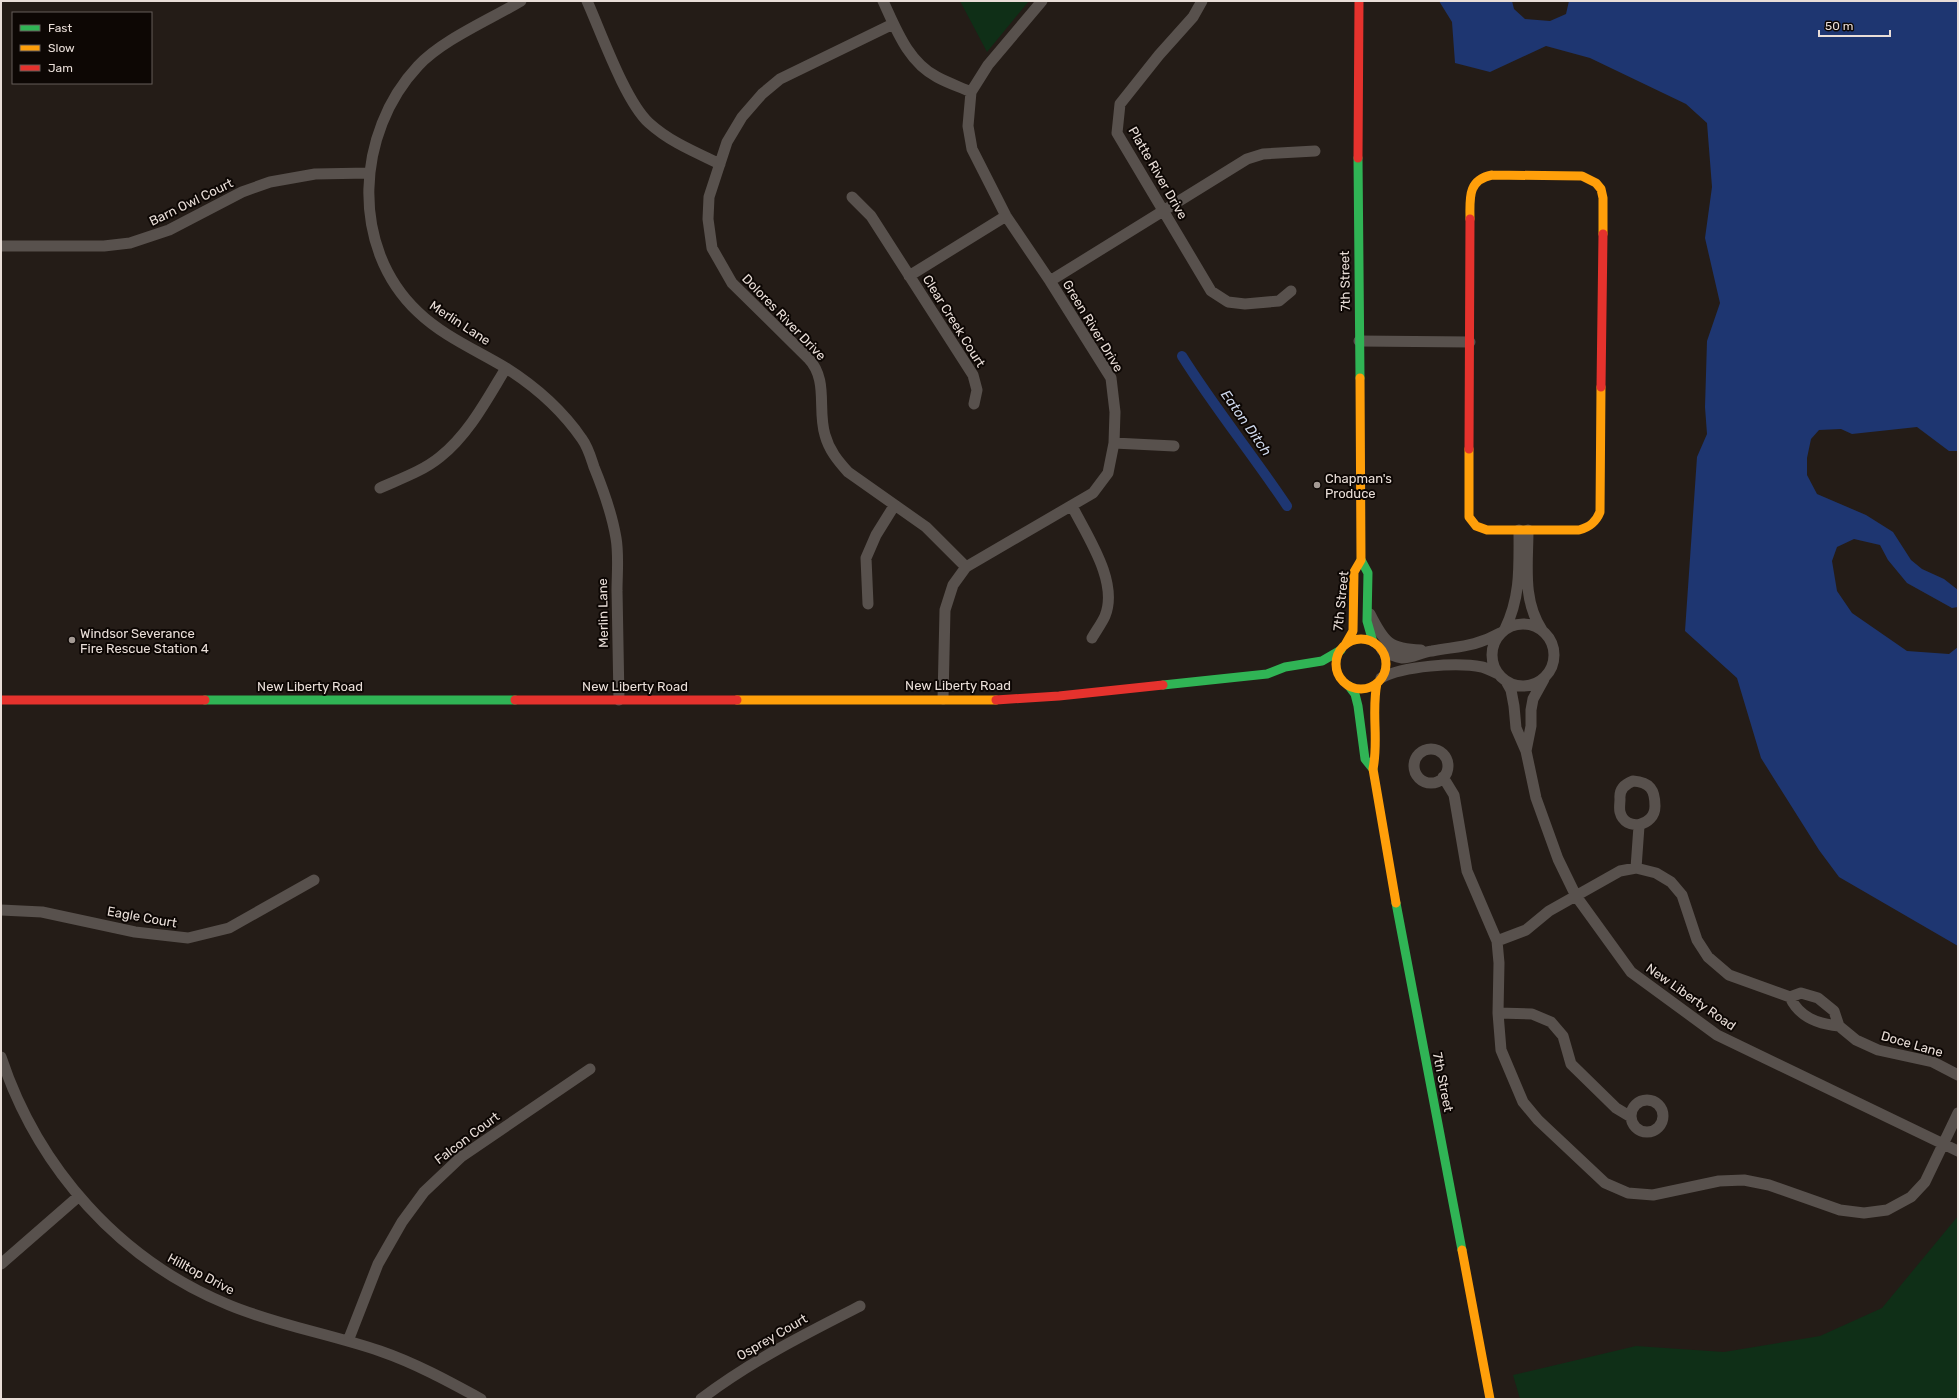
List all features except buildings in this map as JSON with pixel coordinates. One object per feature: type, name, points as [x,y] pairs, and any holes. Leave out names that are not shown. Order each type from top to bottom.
[{"type":"street","name":"Merlin Lane","points":[[521,1],[449,42],[418,65],[395,96],[377,132],[369,172],[369,211],[374,233],[385,266],[398,288],[418,312],[435,327],[506,368],[547,397],[583,440],[601,485],[616,539],[619,700]]},
{"type":"street","points":[[586,1],[632,99],[648,122],[677,144],[720,164]]},
{"type":"street","points":[[883,1],[903,43],[916,59],[936,77],[971,92]]},
{"type":"street","name":"Green River Drive","points":[[943,700],[945,610],[953,585],[966,566],[1093,493],[1108,473],[1114,443],[1115,412],[1111,378],[1050,281],[1006,216],[972,148],[968,126],[971,92],[988,65],[1042,1]]},
{"type":"street","name":"Platte River Drive","points":[[1202,1],[1193,17],[1120,104],[1117,117],[1117,132],[1211,291],[1228,302],[1245,304],[1279,301],[1291,291]]},
{"type":"street","name":"7th Street","points":[[1359,1],[1357,176],[1361,560],[1368,573],[1368,629],[1373,642]]},
{"type":"street","name":"Dolores River Drive","points":[[893,24],[780,79],[762,94],[742,117],[727,142],[709,197],[708,220],[712,248],[732,283],[814,364],[820,380],[824,434],[830,449],[839,462],[848,472],[894,506],[926,527],[966,566]]},
{"type":"street","points":[[1050,281],[1247,159],[1263,154],[1315,151]]},
{"type":"street","name":"Barn Owl Court","points":[[1,246],[104,246],[130,243],[169,230],[242,192],[270,182],[315,174],[369,172]]},
{"type":"street","points":[[1492,175],[1582,176],[1596,183],[1601,190],[1603,198],[1600,512],[1597,520],[1590,527],[1579,530],[1479,528],[1473,524],[1468,517],[1470,342],[1470,194],[1472,187],[1483,177],[1492,175]]},
{"type":"street","name":"Clear Creek Court","points":[[852,197],[871,216],[973,375],[977,390],[974,404]]},
{"type":"street","name":"Clear Creek Court","points":[[909,276],[1006,216]]},
{"type":"street","points":[[1359,341],[1470,342]]},
{"type":"street","points":[[380,488],[427,465],[453,446],[468,427],[506,368]]},
{"type":"street","points":[[1114,443],[1174,446]]},
{"type":"street","points":[[868,604],[866,558],[876,535],[894,506]]},
{"type":"street","points":[[1072,506],[1099,559],[1109,588],[1105,615],[1092,638]]},
{"type":"street","points":[[1502,678],[1494,666],[1492,652],[1496,639],[1504,630],[1516,603],[1519,587],[1524,530]]},
{"type":"street","points":[[1327,674],[1340,678],[1349,686],[1367,688],[1392,672],[1456,665],[1483,667],[1516,685],[1526,686],[1536,684],[1545,678],[1550,672],[1554,657],[1552,642],[1536,621],[1530,604],[1527,587],[1524,530]]},
{"type":"street","name":"7th Street","points":[[1343,647],[1353,631],[1354,572],[1361,560]]},
{"type":"street","points":[[1368,608],[1384,638],[1392,645],[1408,650],[1430,651],[1470,646],[1485,642],[1512,626],[1528,624],[1542,630]]},
{"type":"street","points":[[1340,678],[1336,666],[1338,655],[1343,647],[1356,640],[1367,640],[1373,642],[1390,655],[1402,658],[1417,656],[1430,651]]},
{"type":"street","name":"New Liberty Road","points":[[1267,674],[1286,667],[1321,663],[1331,658],[1343,647]]},
{"type":"street","points":[[1379,680],[1386,667],[1382,650]]},
{"type":"street","name":"New Liberty Road","points":[[1,700],[1024,699],[1267,674],[1288,677]]},
{"type":"street","name":"New Liberty Road","points":[[1502,678],[1510,690],[1514,706],[1516,728],[1526,751],[1532,782],[1544,822],[1558,859],[1576,896],[1631,972],[1717,1035],[1958,1151]]},
{"type":"street","name":"New Liberty Road","points":[[1526,751],[1531,726],[1531,710],[1533,700],[1545,678]]},
{"type":"street","name":"7th Street","points":[[1379,680],[1373,698],[1376,759],[1373,769],[1400,928],[1490,1399]]},
{"type":"street","name":"7th Street","points":[[1349,686],[1355,694],[1358,706],[1364,759],[1373,769]]},
{"type":"street","points":[[1443,777],[1454,795],[1467,871],[1497,941],[1499,963],[1498,1013],[1501,1050],[1523,1102],[1538,1120],[1605,1183],[1628,1193],[1653,1195],[1719,1181],[1744,1180],[1769,1185],[1840,1210],[1864,1213],[1887,1210],[1911,1197],[1925,1182],[1958,1113]]},
{"type":"street","points":[[1636,868],[1639,826]]},
{"type":"street","name":"Doce Lane","points":[[1497,941],[1526,930],[1549,910],[1620,871],[1636,868],[1656,873],[1671,882],[1682,895],[1697,940],[1708,957],[1729,974],[1790,997],[1801,993],[1818,998],[1834,1011],[1839,1026],[1856,1040],[1878,1050],[1933,1062],[1958,1075]]},
{"type":"street","name":"Eagle Court","points":[[1,910],[42,912],[135,932],[188,938],[211,934],[229,928],[314,880]]},
{"type":"street","points":[[1790,997],[1795,1008],[1807,1018],[1824,1025],[1839,1026]]},
{"type":"street","points":[[1498,1013],[1532,1014],[1551,1022],[1563,1036],[1571,1064],[1616,1108],[1631,1117]]},
{"type":"street","name":"Hilltop Drive","points":[[1,1057],[23,1114],[48,1156],[79,1196],[110,1229],[133,1248],[176,1279],[246,1311],[348,1341],[404,1361],[481,1399]]},
{"type":"street","name":"Falcon Court","points":[[348,1341],[378,1264],[402,1222],[424,1192],[461,1157],[590,1069]]},
{"type":"street","points":[[1,1264],[79,1196]]},
{"type":"street","name":"Osprey Court","points":[[701,1399],[742,1370],[784,1345],[860,1306]]},
{"type":"green space","points":[[960,1],[1029,1],[987,52]]},
{"type":"green space","points":[[1958,1216],[1958,1399],[1520,1399],[1513,1375],[1636,1346],[1724,1352],[1820,1336],[1882,1308]]},
{"type":"water","points":[[1439,1],[1512,1],[1514,9],[1525,19],[1550,21],[1566,14],[1569,1],[1958,1],[1958,451],[1949,451],[1917,427],[1852,434],[1841,429],[1819,430],[1811,439],[1807,458],[1807,475],[1817,494],[1866,515],[1893,532],[1911,560],[1922,569],[1944,579],[1958,590],[1958,607],[1952,608],[1907,583],[1888,560],[1880,545],[1854,539],[1837,547],[1832,561],[1837,591],[1852,613],[1907,651],[1949,654],[1958,647],[1958,946],[1839,877],[1819,850],[1761,758],[1737,678],[1685,631],[1697,457],[1707,434],[1705,407],[1707,341],[1720,303],[1705,238],[1712,187],[1707,123],[1686,104],[1590,58],[1546,46],[1490,72],[1455,63],[1452,22]]},
{"type":"waterway","name":"Eaton Ditch","points":[[1182,356],[1207,394],[1287,506]]},
{"type":"traffic: fast","points":[[1358,158],[1360,378]]},
{"type":"traffic: fast","points":[[1361,560],[1368,573],[1367,621],[1373,642]]},
{"type":"traffic: fast","points":[[1163,685],[1267,674],[1285,667],[1322,661],[1341,650]]},
{"type":"traffic: fast","points":[[1349,686],[1355,694],[1358,706],[1365,759],[1373,769]]},
{"type":"traffic: fast","points":[[205,700],[515,700]]},
{"type":"traffic: fast","points":[[1396,903],[1462,1250]]},
{"type":"traffic: slow","points":[[1492,175],[1582,176],[1596,183],[1601,189],[1603,198],[1603,234]]},
{"type":"traffic: slow","points":[[1470,219],[1470,198],[1474,186],[1478,181],[1492,175]]},
{"type":"traffic: slow","points":[[1345,645],[1353,631],[1354,572],[1361,560],[1360,378]]},
{"type":"traffic: slow","points":[[1469,449],[1469,517],[1476,526],[1487,530],[1579,530],[1586,527],[1597,519],[1600,512],[1601,387]]},
{"type":"traffic: slow","points":[[1361,639],[1370,641],[1381,650],[1386,664],[1384,673],[1375,684],[1361,689],[1352,687],[1341,678],[1336,664],[1338,655],[1347,644],[1361,639]]},
{"type":"traffic: slow","points":[[1377,683],[1375,694],[1375,758],[1373,769],[1396,903]]},
{"type":"traffic: slow","points":[[737,700],[996,700]]},
{"type":"traffic: slow","points":[[1462,1250],[1490,1399]]},
{"type":"traffic: jam","points":[[1358,158],[1359,1]]},
{"type":"traffic: jam","points":[[1469,449],[1470,219]]},
{"type":"traffic: jam","points":[[1601,387],[1603,234]]},
{"type":"traffic: jam","points":[[996,700],[1059,696],[1163,685]]},
{"type":"traffic: jam","points":[[1,700],[205,700]]},
{"type":"traffic: jam","points":[[515,700],[737,700]]},
{"type":"place","name":"Chapman's Produce","points":[[1317,485]]},
{"type":"place","name":"Windsor Severance Fire Rescue Station 4","points":[[72,640]]}]
